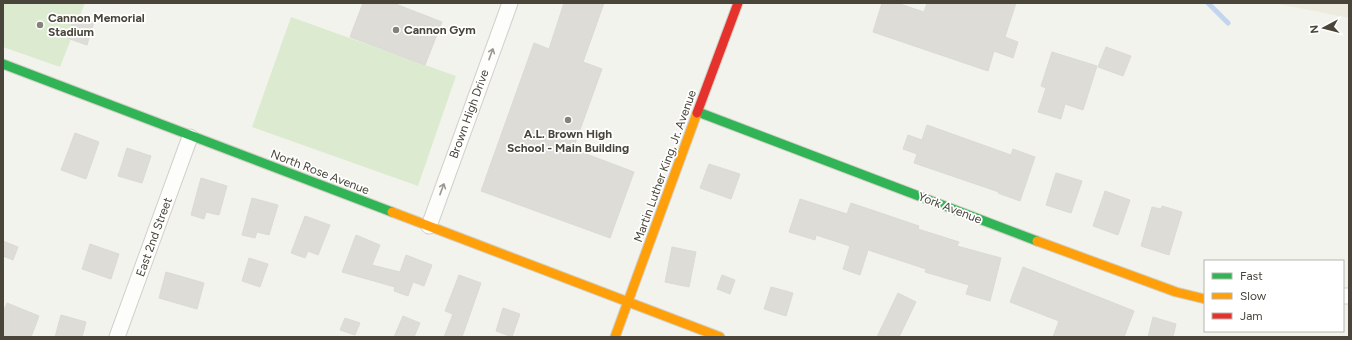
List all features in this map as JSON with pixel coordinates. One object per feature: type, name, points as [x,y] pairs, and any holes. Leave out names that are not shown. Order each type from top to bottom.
[{"type":"street","name":"Martin Luther King, Jr. Avenue","points":[[615,337],[738,3]]},
{"type":"street","name":"Brown High Drive","points":[[428,226],[509,6]]},
{"type":"street","name":"North Rose Avenue","points":[[3,64],[190,137],[720,337]]},
{"type":"street","name":"York Avenue","points":[[698,112],[1114,270],[1176,292],[1204,299]]},
{"type":"street","name":"East 2nd Street","points":[[117,337],[190,137]]},
{"type":"shaded area","points":[[1274,3],[1349,3],[1349,18]]},
{"type":"green space","name":"Cannon Memorial Stadium","points":[[3,3],[85,3],[60,67],[3,47]]},
{"type":"green space","points":[[291,17],[456,76],[418,186],[252,127]]},
{"type":"building","name":"Cannon Gym","points":[[363,3],[393,3],[442,22],[425,65],[350,37]]},
{"type":"building","name":"A.L. Brown High School - Main Building","points":[[564,3],[604,3],[583,62],[602,69],[573,149],[634,172],[610,238],[481,191],[534,43],[549,49]]},
{"type":"building","points":[[882,3],[897,3],[924,12],[927,3],[1016,3],[1005,37],[1018,42],[1013,58],[994,51],[988,71],[873,32]]},
{"type":"building","points":[[75,15],[94,22],[87,45],[67,38]]},
{"type":"building","points":[[1106,47],[1131,56],[1123,76],[1098,67]]},
{"type":"building","points":[[1052,52],[1097,66],[1083,110],[1065,104],[1061,119],[1038,112],[1046,88],[1041,86]]},
{"type":"building","points":[[927,125],[1011,155],[1013,149],[1035,157],[1020,201],[998,193],[999,192],[914,163],[917,154],[903,149],[908,135],[922,140]]},
{"type":"building","points":[[75,133],[99,142],[86,179],[61,170]]},
{"type":"building","points":[[127,148],[151,156],[142,183],[118,176]]},
{"type":"building","points":[[709,164],[740,174],[731,199],[700,188]]},
{"type":"building","points":[[1056,173],[1082,181],[1071,213],[1046,205]]},
{"type":"building","points":[[201,178],[227,186],[219,215],[206,212],[204,219],[191,215]]},
{"type":"building","points":[[1105,191],[1130,200],[1118,235],[1093,226]]},
{"type":"building","points":[[252,198],[278,205],[269,235],[257,232],[255,238],[242,235]]},
{"type":"building","points":[[800,199],[847,214],[851,203],[919,226],[918,229],[959,242],[957,246],[1001,258],[990,301],[966,294],[969,285],[925,272],[926,269],[868,250],[860,275],[843,269],[850,246],[816,235],[815,240],[789,232]]},
{"type":"building","points":[[1162,206],[1182,212],[1169,255],[1141,246],[1152,207],[1161,209]]},
{"type":"building","points":[[305,216],[330,225],[318,255],[308,251],[305,258],[291,253]]},
{"type":"building","points":[[356,235],[380,245],[372,265],[400,272],[406,255],[432,265],[424,286],[413,282],[408,296],[394,291],[395,287],[342,272]]},
{"type":"building","points":[[3,241],[18,247],[13,260],[3,256]]},
{"type":"building","points":[[90,244],[119,254],[111,279],[82,269]]},
{"type":"building","points":[[672,247],[696,252],[689,287],[665,282]]},
{"type":"building","points":[[249,258],[268,264],[260,287],[242,281]]},
{"type":"building","points":[[1023,267],[1134,311],[1124,337],[1053,337],[1059,321],[1010,302]]},
{"type":"building","points":[[166,272],[204,283],[197,309],[159,298]]},
{"type":"building","points":[[459,275],[481,283],[462,337],[444,337],[453,314],[445,311]]},
{"type":"building","points":[[722,275],[735,280],[730,294],[717,289]]},
{"type":"building","points":[[771,287],[793,293],[786,316],[764,309]]},
{"type":"building","points":[[898,293],[916,302],[899,337],[877,337]]},
{"type":"building","points":[[7,303],[39,316],[31,337],[3,337],[3,312]]},
{"type":"building","points":[[503,308],[520,314],[512,337],[496,331]]},
{"type":"building","points":[[61,315],[86,322],[82,337],[55,337]]},
{"type":"building","points":[[403,316],[420,323],[414,337],[394,337]]},
{"type":"building","points":[[1153,317],[1176,324],[1173,337],[1148,337]]},
{"type":"building","points":[[345,318],[360,323],[355,335],[340,330]]},
{"type":"waterway","points":[[1208,3],[1228,23]]},
{"type":"traffic: fast","points":[[3,64],[392,212]]},
{"type":"traffic: fast","points":[[698,112],[1037,241]]},
{"type":"traffic: slow","points":[[615,337],[697,113]]},
{"type":"traffic: slow","points":[[392,212],[720,337]]},
{"type":"traffic: slow","points":[[1037,241],[1176,292],[1204,299]]},
{"type":"traffic: jam","points":[[697,113],[738,3]]},
{"type":"place","name":"Cannon Memorial Stadium","points":[[40,25]]},
{"type":"place","name":"Cannon Gym","points":[[396,30]]},
{"type":"place","name":"A.L. Brown High School - Main Building","points":[[568,120]]}]
